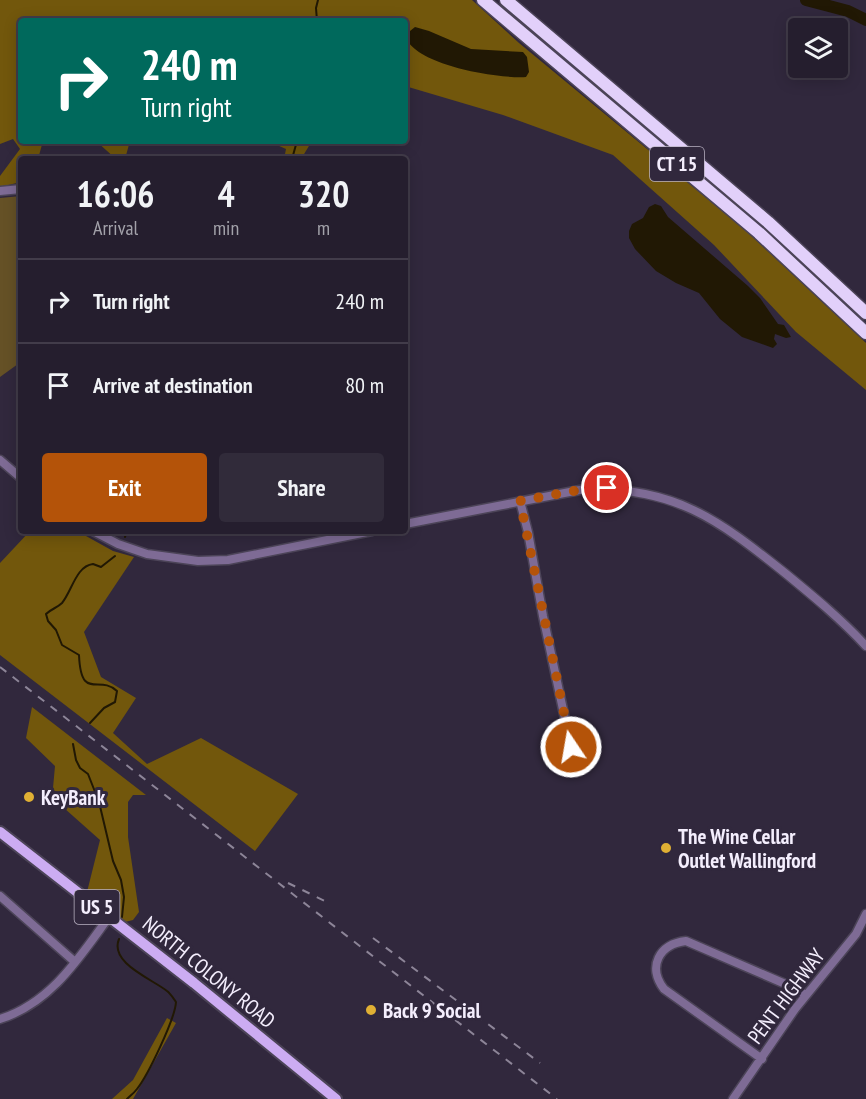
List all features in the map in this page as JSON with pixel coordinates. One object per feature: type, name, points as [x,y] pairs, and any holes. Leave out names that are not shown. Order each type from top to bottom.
[{"type":"highway","name":"CT 15","points":[[483,0],[759,234],[866,333]]},
{"type":"highway","name":"CT 15","points":[[506,0],[768,222],[866,313]]},
{"type":"main road","name":"NORTH COLONY ROAD","points":[[0,832],[336,1099]]},
{"type":"street","points":[[0,191],[18,189]]},
{"type":"street","points":[[0,460],[18,475]]},
{"type":"street","points":[[408,523],[585,489],[615,488],[640,492],[688,506],[721,525],[830,610],[866,646]]},
{"type":"street","points":[[520,501],[571,747]]},
{"type":"street","points":[[99,534],[118,544],[147,554],[198,561],[228,560],[357,534]]},
{"type":"street","points":[[0,896],[75,962]]},
{"type":"street","name":"PENT HIGHWAY","points":[[733,1099],[806,995],[856,934],[866,914]]},
{"type":"street","points":[[0,1019],[39,1000],[54,987],[109,917]]},
{"type":"street","points":[[762,1059],[664,989],[656,971],[661,953],[673,943],[686,941],[806,995]]},
{"type":"shaded area","points":[[0,0],[472,0],[519,43],[745,230],[866,343],[866,390],[796,332],[714,245],[613,155],[503,115],[408,87],[408,18],[18,18],[18,144],[42,144],[39,156],[18,156],[18,183],[0,187],[0,176],[20,149],[13,139],[0,144]]},
{"type":"shaded area","points":[[415,27],[471,49],[523,52],[527,57],[529,72],[526,77],[497,76],[439,62],[411,46],[408,33]]},
{"type":"shaded area","points":[[99,144],[129,144],[126,156],[113,156]]},
{"type":"shaded area","points":[[275,144],[310,144],[303,156],[285,156],[286,149]]},
{"type":"shaded area","points":[[18,196],[18,364],[0,377],[0,198]]},
{"type":"shaded area","points":[[655,204],[661,206],[668,217],[748,286],[760,298],[778,324],[784,325],[791,337],[786,338],[775,334],[774,339],[777,344],[773,348],[742,337],[720,319],[699,293],[656,271],[635,249],[629,238],[632,224],[643,218],[649,207]]},
{"type":"shaded area","points":[[27,534],[82,534],[113,551],[134,557],[84,632],[101,677],[136,698],[113,733],[147,764],[201,738],[298,794],[255,851],[0,655],[0,563]]},
{"type":"shaded area","points":[[32,707],[146,795],[133,795],[128,802],[128,837],[139,912],[133,920],[125,922],[87,892],[100,840],[64,808],[53,788],[55,766],[26,738]]},
{"type":"shaded area","points":[[167,1018],[176,1023],[133,1099],[112,1099],[133,1080]]},
{"type":"waterway","points":[[317,18],[318,0]]},
{"type":"waterway","points":[[806,0],[848,11],[866,20]]},
{"type":"waterway","points":[[293,156],[296,144]]},
{"type":"waterway","points":[[90,723],[104,708],[115,702],[117,691],[110,686],[87,683],[80,669],[79,655],[62,645],[46,614],[62,603],[82,569],[93,564],[101,567],[115,556]]},
{"type":"waterway","points":[[73,744],[76,760],[80,768],[88,774],[99,802],[113,861],[121,880],[124,897],[122,917]]},
{"type":"waterway","points":[[119,939],[120,956],[126,963],[167,991],[176,1002],[171,1021],[154,1060],[142,1082],[127,1099]]},
{"type":"railway","points":[[0,667],[557,1099]]},
{"type":"railway","points":[[288,883],[329,903]]},
{"type":"railway","points":[[373,938],[540,1063]]},
{"type":"place","name":"KeyBank","points":[[29,797]]},
{"type":"place","name":"The Wine Cellar Outlet Wallingford","points":[[666,848]]},
{"type":"place","name":"Back 9 Social","points":[[371,1010]]},
{"type":"route","points":[[571,747],[520,501],[585,489],[607,488]]}]
